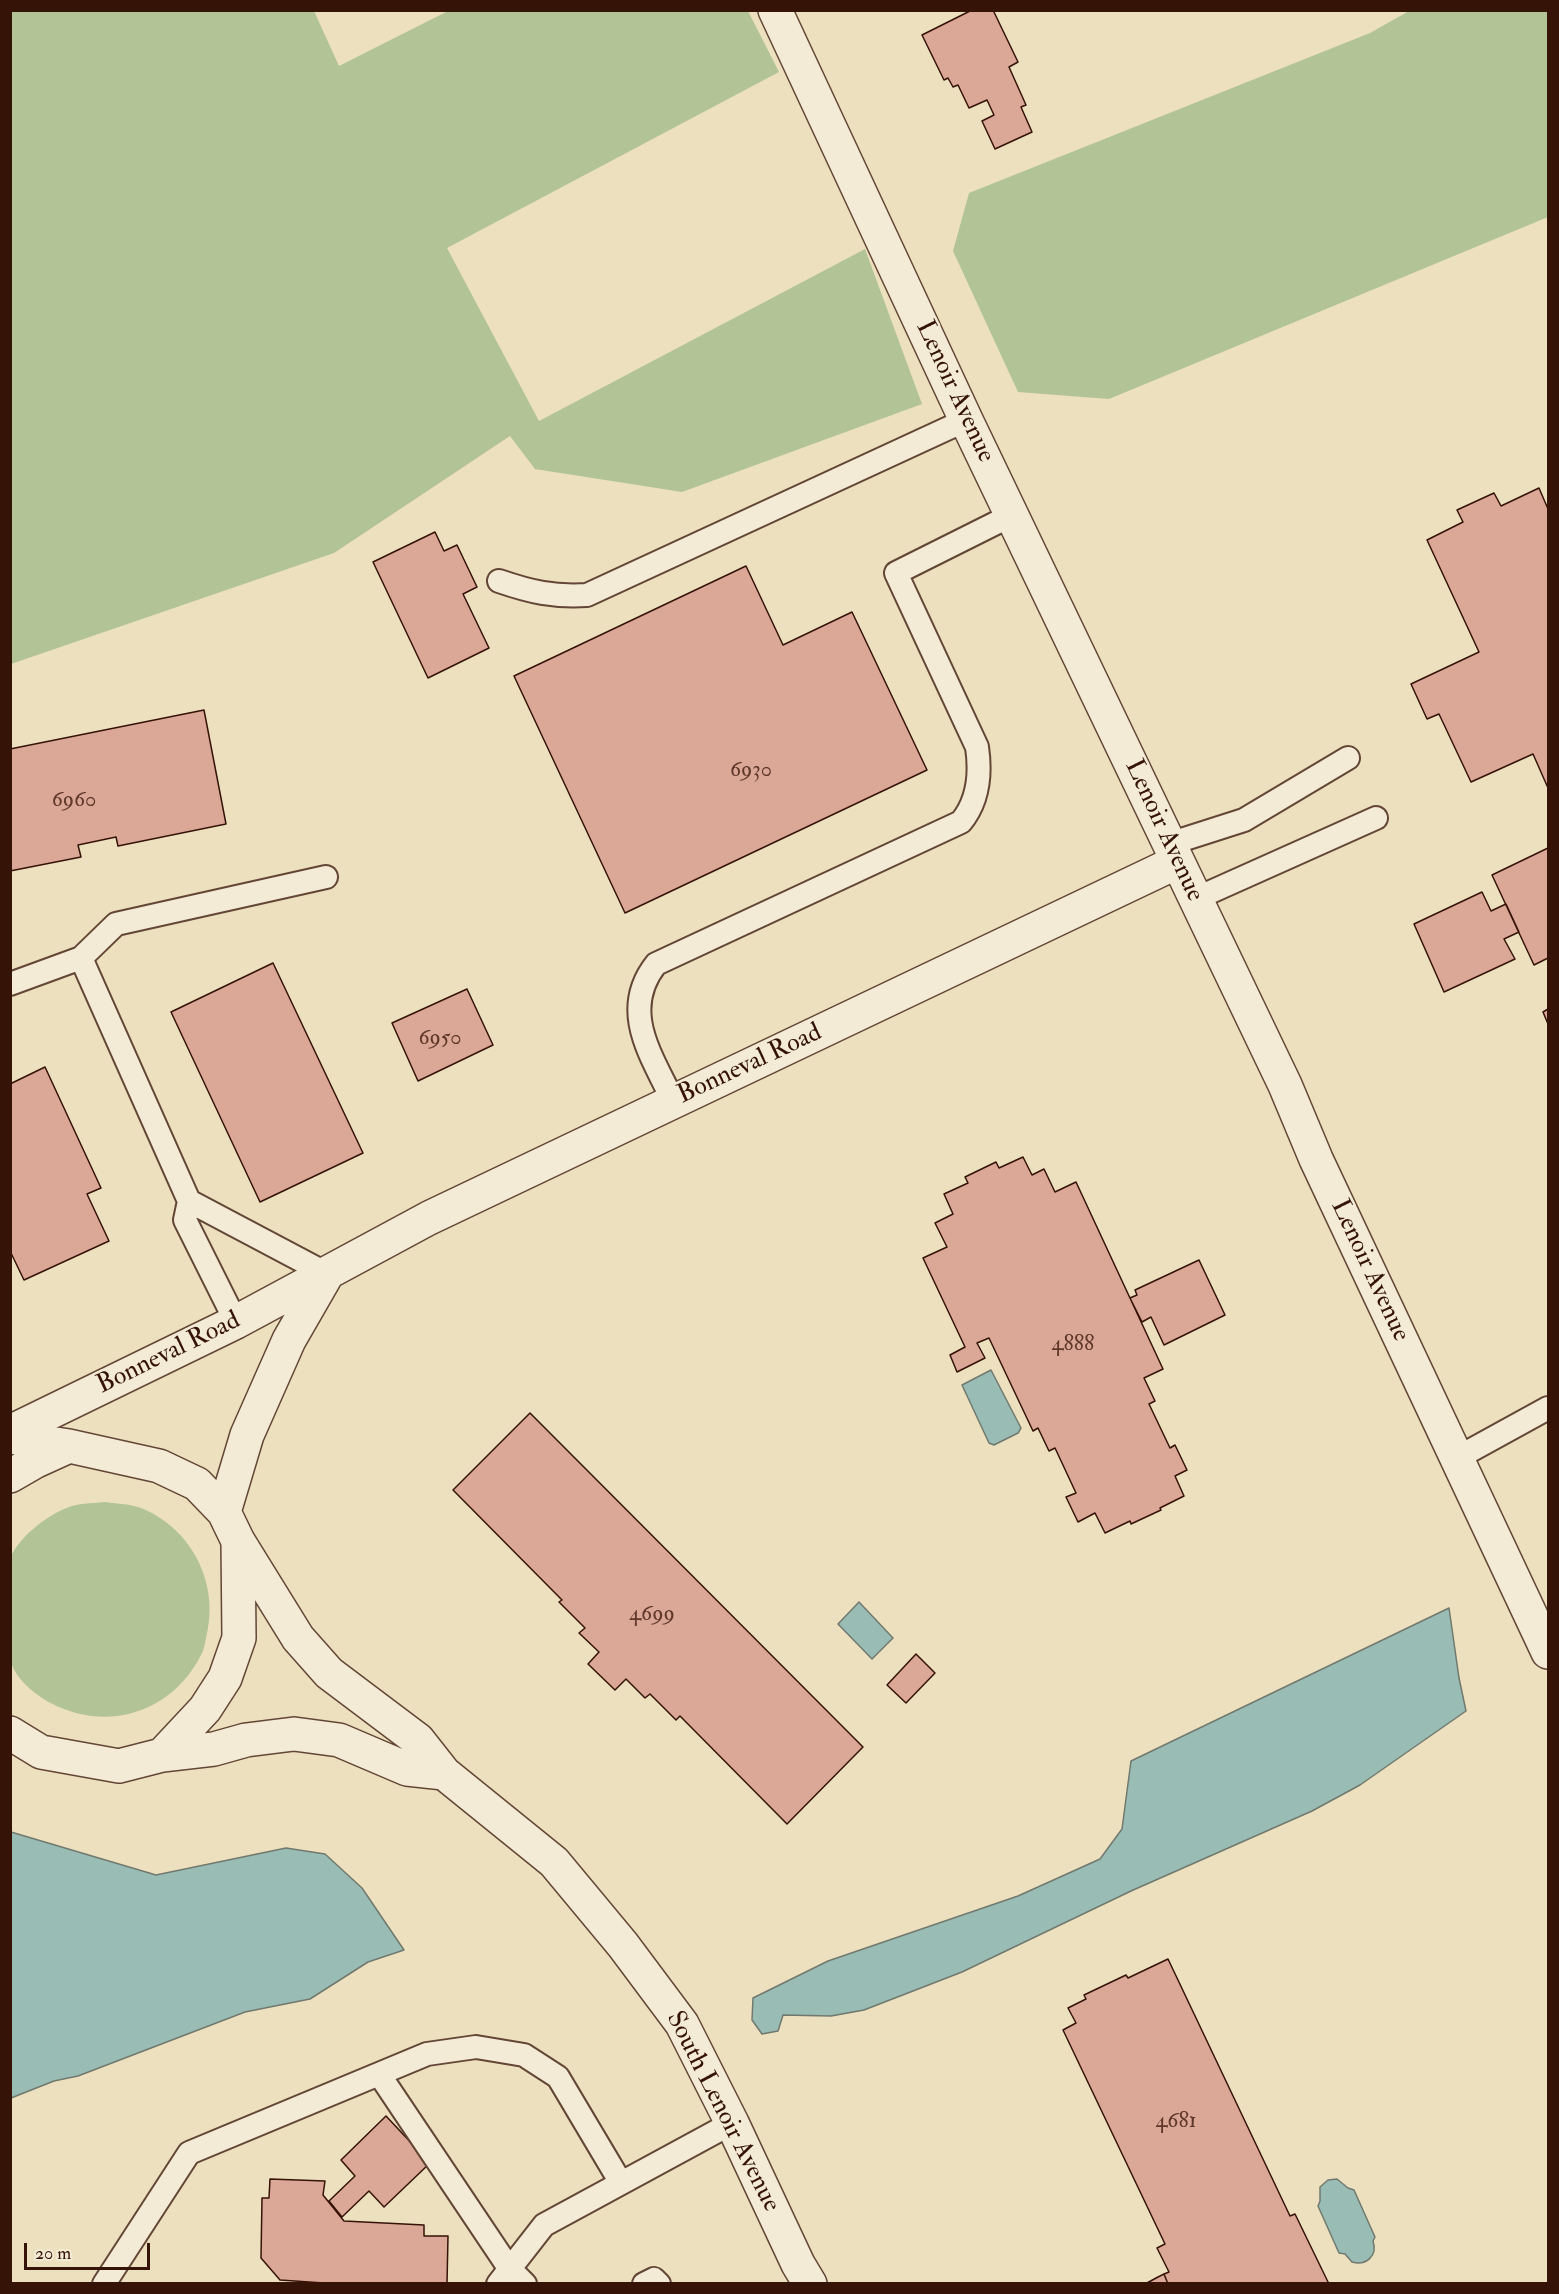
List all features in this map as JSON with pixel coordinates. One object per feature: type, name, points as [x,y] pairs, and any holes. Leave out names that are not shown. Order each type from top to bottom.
[{"type":"street","name":"Lenoir Avenue","points":[[775,10],[966,420],[1284,1085],[1316,1159],[1548,1652]]},
{"type":"street","name":"Bonneval Road","points":[[10,1432],[236,1322],[429,1218],[673,1101],[1173,853]]},
{"type":"street","points":[[224,1512],[247,1435],[289,1340],[327,1274]]},
{"type":"street","points":[[10,1437],[69,1446],[159,1466],[197,1484],[224,1512],[238,1541],[239,1638],[225,1678],[205,1709],[162,1755]]},
{"type":"street","points":[[10,1476],[69,1446]]},
{"type":"street","name":"South Lenoir Avenue","points":[[238,1541],[298,1638],[329,1673],[418,1740],[444,1773],[554,1862],[623,1944],[682,2024],[732,2123],[798,2264],[810,2283]]},
{"type":"street","points":[[10,1733],[40,1752],[119,1766],[162,1755],[214,1749],[246,1740],[294,1734],[339,1740],[407,1769],[444,1773]]},
{"type":"lane","points":[[499,580],[520,588],[560,597],[587,595],[966,420]]},
{"type":"lane","points":[[673,1101],[643,1037],[639,1023],[641,991],[646,976],[656,964],[961,822],[970,810],[980,778],[977,747],[896,573],[1012,515]]},
{"type":"lane","points":[[1173,853],[1244,820],[1348,759]]},
{"type":"lane","points":[[1195,899],[1376,818]]},
{"type":"lane","points":[[10,984],[81,958],[116,924],[326,877]]},
{"type":"lane","points":[[81,958],[189,1201],[327,1274]]},
{"type":"lane","points":[[189,1201],[184,1220],[236,1322]]},
{"type":"lane","points":[[1457,1458],[1548,1407]]},
{"type":"lane","points":[[104,2283],[189,2153],[427,2054],[476,2047],[524,2055],[558,2077],[621,2183]]},
{"type":"lane","points":[[380,2074],[511,2278],[544,2225],[732,2123]]},
{"type":"lane","points":[[644,2283],[654,2279],[659,2283]]},
{"type":"green space","points":[[10,11],[314,11],[339,66],[448,11],[748,11],[779,72],[447,248],[539,421],[865,249],[922,404],[682,492],[535,469],[510,436],[334,553],[11,664]]},
{"type":"green space","points":[[1409,11],[1548,11],[1548,217],[1109,399],[1018,392],[953,251],[969,193],[1370,33]]},
{"type":"green space","points":[[106,1502],[141,1508],[159,1517],[188,1544],[205,1579],[209,1598],[209,1618],[202,1653],[190,1673],[176,1688],[143,1709],[124,1715],[105,1717],[84,1715],[64,1709],[40,1697],[14,1670],[9,1648],[10,1558],[15,1549],[36,1526],[54,1514],[76,1505]]},
{"type":"water","points":[[991,1370],[1021,1428],[1018,1433],[994,1445],[989,1443],[962,1385]]},
{"type":"water","points":[[859,1602],[893,1638],[872,1659],[838,1624]]},
{"type":"water","points":[[1449,1608],[1466,1711],[1360,1785],[1312,1811],[1131,1891],[962,1972],[864,2010],[831,2016],[783,2015],[778,2031],[762,2034],[752,2020],[753,1998],[828,1961],[1018,1896],[1100,1859],[1122,1829],[1131,1761]]},
{"type":"water","points":[[11,1832],[156,1875],[286,1848],[325,1854],[362,1888],[404,1950],[368,1962],[310,1999],[245,2012],[78,2076],[54,2081],[11,2098]]},
{"type":"water","points":[[1337,2179],[1354,2190],[1375,2237],[1374,2251],[1370,2259],[1362,2263],[1352,2262],[1345,2254],[1339,2253],[1318,2206],[1320,2187],[1328,2180]]},
{"type":"building","points":[[972,10],[993,10],[1018,62],[1009,67],[1026,105],[1021,107],[1032,132],[995,149],[982,121],[994,115],[987,100],[969,108],[958,85],[953,87],[948,78],[944,80],[922,35]]},
{"type":"building","points":[[1539,488],[1548,509],[1548,788],[1533,754],[1471,782],[1439,714],[1427,719],[1411,684],[1479,652],[1427,540],[1463,522],[1457,510],[1494,493],[1501,506]]},
{"type":"building","points":[[435,532],[444,551],[457,545],[477,587],[463,594],[489,648],[428,678],[373,562]]},
{"type":"building","points":[[746,566],[783,645],[852,612],[927,770],[625,913],[514,676]]},
{"type":"building","points":[[204,710],[226,824],[118,846],[116,837],[78,845],[81,857],[10,871],[10,749]]},
{"type":"building","points":[[1548,848],[1548,958],[1534,965],[1492,875]]},
{"type":"building","points":[[1482,892],[1491,911],[1506,904],[1519,932],[1504,939],[1515,959],[1444,992],[1414,924]]},
{"type":"building","points":[[273,963],[363,1153],[260,1202],[171,1012]]},
{"type":"building","points":[[467,989],[493,1045],[418,1081],[392,1023]]},
{"type":"building","points":[[1548,1009],[1548,1024],[1543,1012]]},
{"type":"building","points":[[45,1067],[101,1188],[87,1194],[109,1241],[24,1280],[10,1251],[10,1084]]},
{"type":"building","points":[[1023,1157],[1032,1175],[1044,1169],[1055,1192],[1076,1182],[1163,1369],[1144,1378],[1155,1401],[1149,1404],[1170,1448],[1175,1445],[1187,1470],[1175,1476],[1184,1496],[1160,1508],[1161,1510],[1105,1533],[1095,1513],[1078,1522],[1066,1497],[1076,1493],[1055,1448],[1049,1451],[1038,1428],[1033,1431],[989,1338],[977,1343],[985,1358],[957,1372],[950,1355],[965,1347],[923,1258],[947,1247],[935,1223],[953,1214],[944,1194],[968,1183],[965,1177],[996,1162],[999,1168]]},
{"type":"building","points":[[1199,1260],[1225,1315],[1164,1345],[1151,1317],[1142,1322],[1130,1298],[1137,1295],[1135,1290]]},
{"type":"building","points":[[530,1413],[863,1747],[787,1824],[680,1716],[676,1720],[650,1694],[645,1698],[626,1679],[615,1690],[588,1664],[599,1652],[579,1633],[585,1628],[559,1602],[562,1600],[453,1490]]},
{"type":"building","points":[[916,1654],[935,1673],[906,1703],[887,1685]]},
{"type":"building","points":[[1168,1959],[1290,2216],[1295,2214],[1329,2284],[1168,2284],[1164,2274],[1169,2272],[1157,2248],[1165,2244],[1063,2030],[1076,2023],[1068,2008],[1086,1999],[1084,1995],[1126,1975],[1128,1978]]},
{"type":"building","points":[[386,2116],[430,2163],[384,2207],[369,2191],[342,2217],[329,2201],[355,2176],[341,2160]]},
{"type":"building","points":[[270,2179],[325,2181],[323,2195],[344,2221],[424,2225],[424,2236],[448,2236],[447,2284],[338,2284],[280,2280],[261,2258],[262,2198],[269,2198]]},
{"type":"building","points":[[1164,2274],[1168,2284],[1145,2284],[1158,2277]]}]
